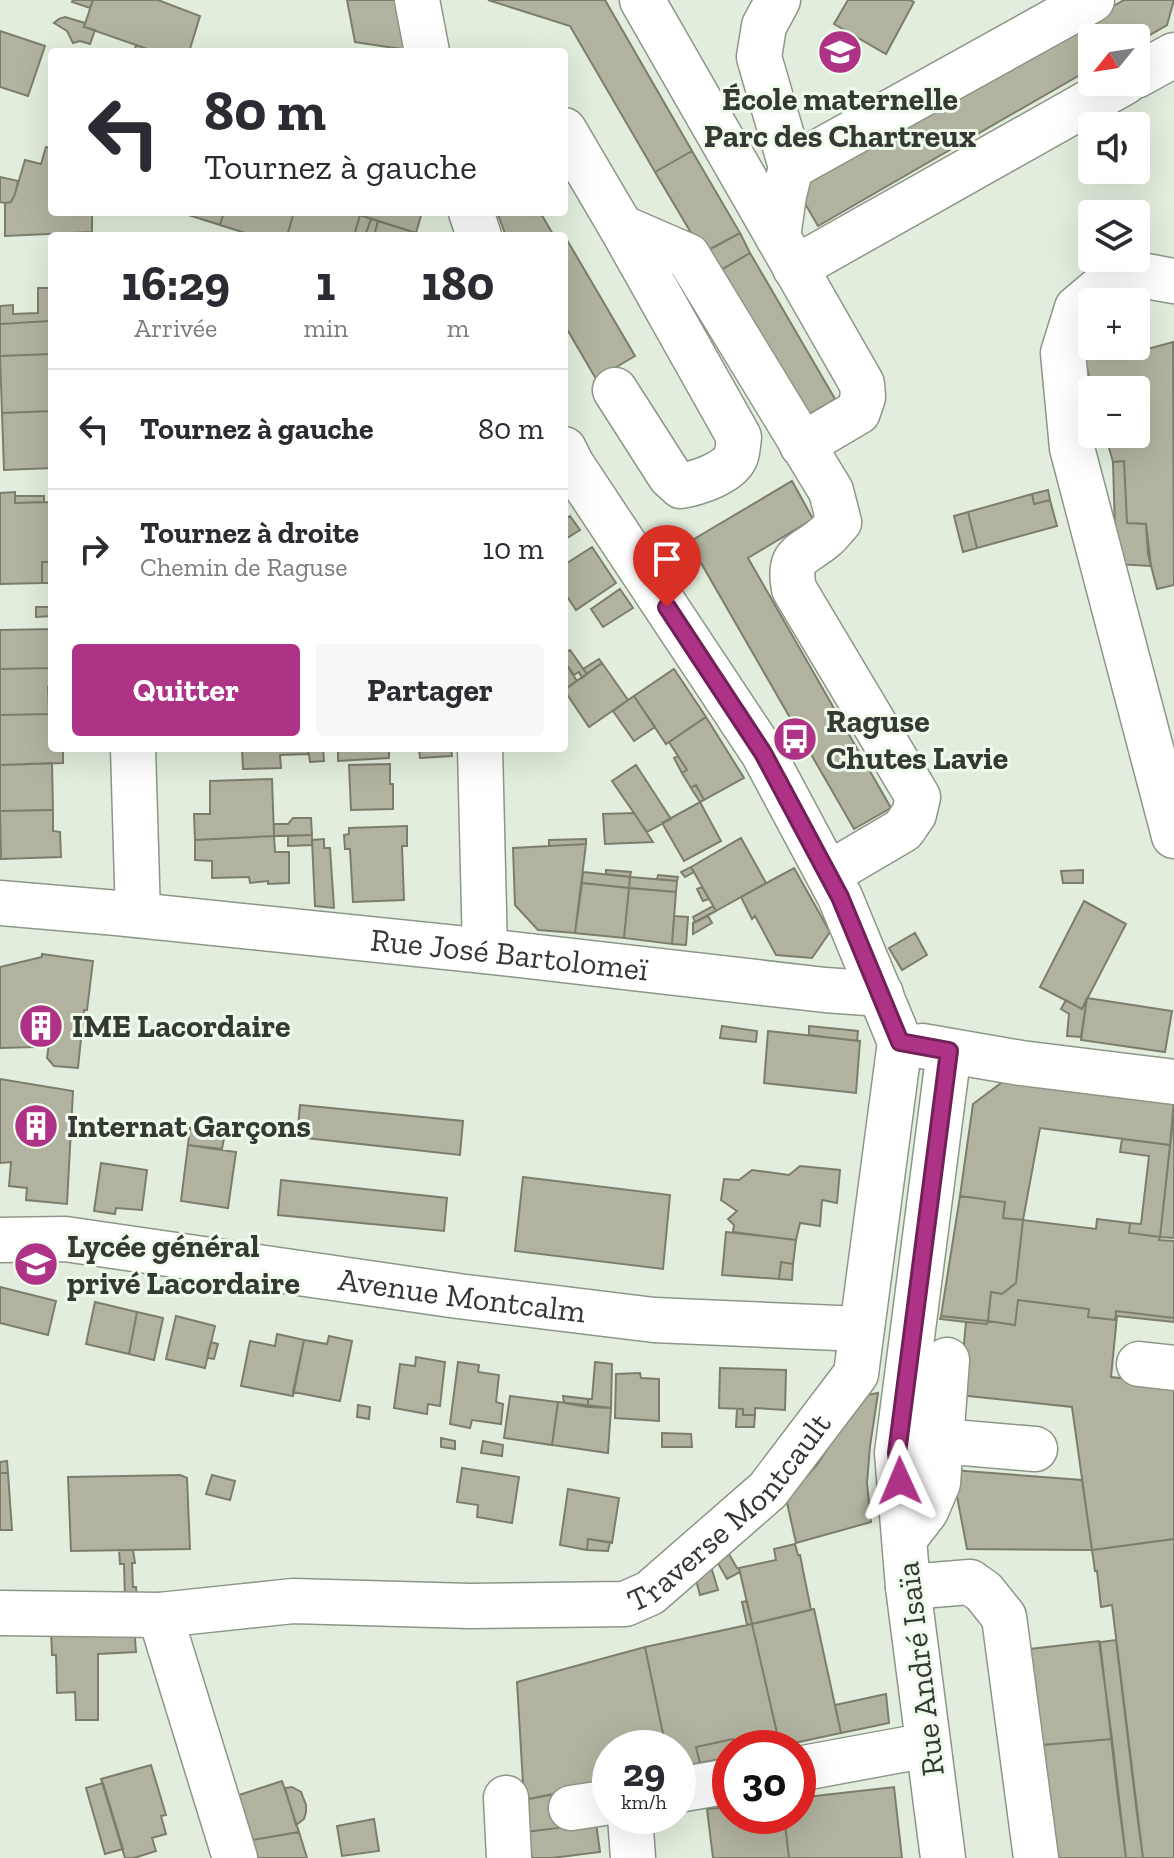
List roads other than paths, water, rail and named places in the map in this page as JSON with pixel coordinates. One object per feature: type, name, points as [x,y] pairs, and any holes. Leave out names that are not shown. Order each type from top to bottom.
[{"type":"street","points":[[417,0],[426,48]]},
{"type":"street","points":[[642,0],[862,384],[863,397],[858,412],[802,445]]},
{"type":"street","points":[[778,0],[764,26],[759,57],[791,167],[784,195],[786,252]]},
{"type":"street","points":[[791,167],[1092,0]]},
{"type":"street","points":[[1150,68],[1174,55]]},
{"type":"street","points":[[786,252],[1097,96]]},
{"type":"street","points":[[568,137],[739,437],[735,459],[725,469],[698,483],[681,486],[670,476],[615,390]]},
{"type":"street","points":[[621,227],[688,256],[831,491],[839,522],[827,536],[796,558],[791,574],[794,589],[918,797],[914,814],[903,830],[828,874]]},
{"type":"street","points":[[1174,281],[1146,276],[1108,282],[1077,308],[1063,353],[1072,448],[1174,836]]},
{"type":"street","points":[[568,457],[763,753],[840,897],[900,1042],[1021,1063],[1174,1082]]},
{"type":"street","points":[[133,752],[138,915]]},
{"type":"street","points":[[480,752],[485,951]]},
{"type":"street","name":"Rue José Bartolomeï","points":[[0,903],[881,994]]},
{"type":"street","name":"Traverse Montcault","points":[[0,1613],[160,1615],[293,1601],[470,1606],[625,1604],[650,1593],[768,1490],[856,1374],[900,1042]]},
{"type":"street","name":"Rue André Isaïa","points":[[943,1858],[908,1587],[897,1453],[949,1051]]},
{"type":"street","name":"Avenue Montcalm","points":[[0,1240],[65,1239],[458,1296],[654,1320],[861,1329]]},
{"type":"street","points":[[905,1538],[926,1511],[938,1483],[947,1360]]},
{"type":"street","points":[[941,1441],[1035,1449]]},
{"type":"street","points":[[908,1587],[970,1582],[984,1592],[1004,1617],[1036,1858]]},
{"type":"street","points":[[160,1615],[235,1858]]},
{"type":"street","points":[[816,1766],[928,1745]]},
{"type":"street","points":[[506,1798],[509,1858]]},
{"type":"street","points":[[631,1834],[633,1858]]},
{"type":"place","name":"École maternelle Parc des Chartreux","points":[[840,52]]},
{"type":"place","name":"Raguse Chutes Lavie","points":[[795,739]]},
{"type":"place","name":"IME Lacordaire","points":[[41,1026]]},
{"type":"place","name":"Internat Garçons","points":[[36,1126]]},
{"type":"place","name":"Lycée général privé Lacordaire","points":[[36,1264]]}]
